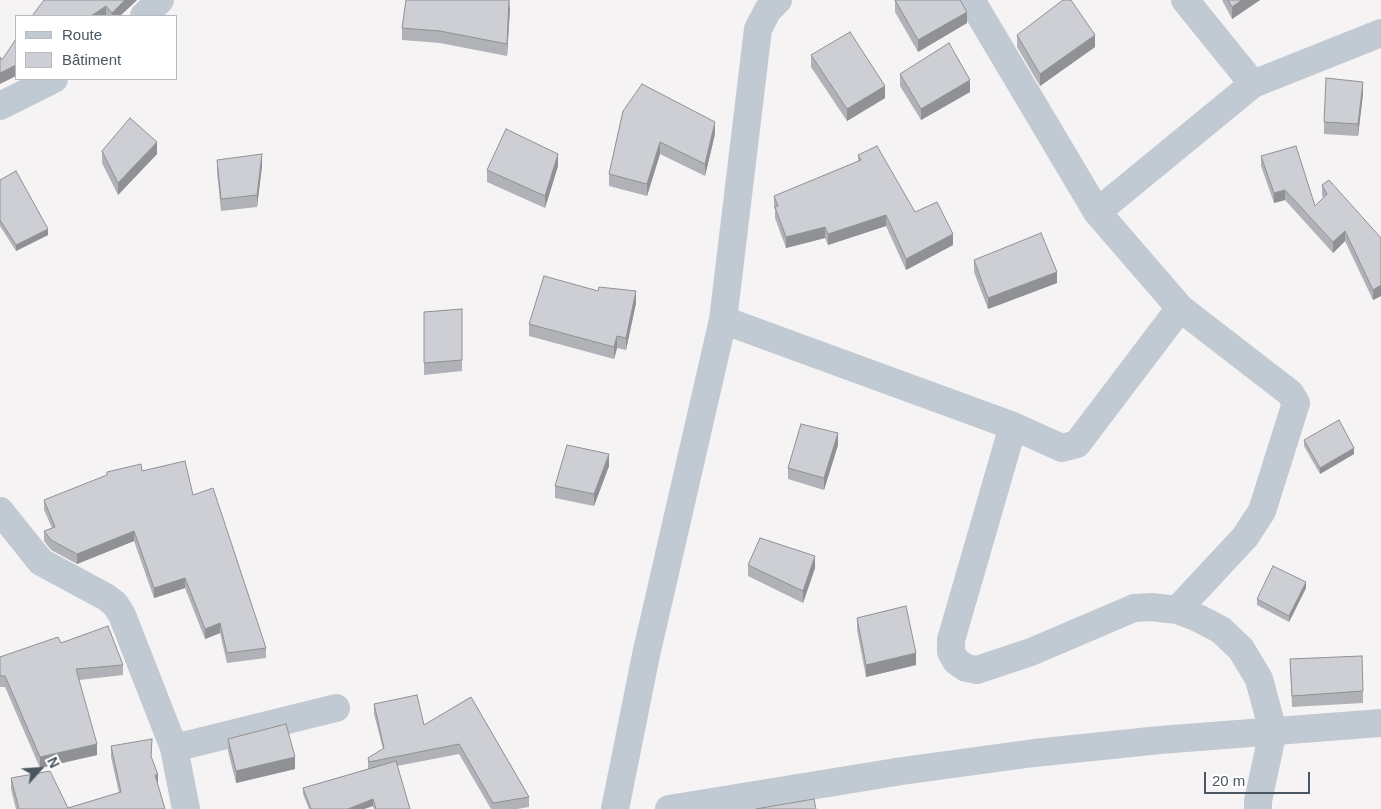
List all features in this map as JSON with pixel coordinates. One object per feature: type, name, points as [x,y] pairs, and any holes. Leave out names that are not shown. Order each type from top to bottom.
[{"type":"street","points":[[145,15],[160,0]]},
{"type":"street","points":[[615,809],[646,655],[723,320],[758,30],[768,10],[778,0]]},
{"type":"street","points":[[971,0],[1097,212],[1180,308],[1290,393],[1296,403],[1262,511],[1245,537],[1177,610]]},
{"type":"street","points":[[1185,0],[1253,84]]},
{"type":"street","points":[[1097,212],[1253,84],[1381,33]]},
{"type":"street","points":[[0,106],[52,80]]},
{"type":"street","points":[[723,320],[1013,426],[1062,448],[1078,444],[1180,308]]},
{"type":"street","points":[[1013,426],[951,640],[951,652],[956,661],[966,668],[977,670],[1031,652],[1134,608],[1151,607],[1177,610],[1222,630],[1241,649],[1259,679],[1273,731],[1258,801],[1258,809]]},
{"type":"street","points":[[0,511],[41,562],[106,596],[115,604],[122,615],[174,748],[186,809]]},
{"type":"street","points":[[174,748],[336,708]]},
{"type":"street","points":[[670,809],[902,771],[1034,753],[1160,740],[1381,723]]},
{"type":"building","points":[[44,0],[125,0],[112,13],[106,6],[92,15],[33,15]]},
{"type":"building","points":[[406,0],[509,0],[507,44],[440,31],[402,28]]},
{"type":"building","points":[[895,0],[960,0],[967,12],[918,40]]},
{"type":"building","points":[[1063,0],[1071,0],[1095,35],[1040,74],[1017,35]]},
{"type":"building","points":[[1228,0],[1242,0],[1232,7]]},
{"type":"building","points":[[850,32],[885,86],[847,109],[811,55]]},
{"type":"building","points":[[15,40],[15,66],[0,73],[0,57],[2,60]]},
{"type":"building","points":[[949,43],[970,80],[921,109],[900,74]]},
{"type":"building","points":[[1326,78],[1363,82],[1358,124],[1324,122]]},
{"type":"building","points":[[642,84],[715,122],[705,164],[660,142],[647,184],[609,174],[623,111]]},
{"type":"building","points":[[130,118],[157,142],[118,183],[102,151]]},
{"type":"building","points":[[506,129],[558,154],[545,196],[487,170]]},
{"type":"building","points":[[877,146],[915,212],[937,202],[953,234],[906,259],[886,215],[828,234],[825,227],[786,237],[775,207],[778,206],[774,196],[861,160],[858,155]]},
{"type":"building","points":[[1296,146],[1315,206],[1327,194],[1322,185],[1329,180],[1381,238],[1381,285],[1373,290],[1345,231],[1333,242],[1285,190],[1274,193],[1261,156]]},
{"type":"building","points":[[262,154],[257,195],[221,199],[217,160]]},
{"type":"building","points":[[16,171],[48,229],[16,245],[0,220],[0,180]]},
{"type":"building","points":[[1041,233],[1057,272],[988,298],[974,260]]},
{"type":"building","points":[[544,276],[598,291],[599,287],[636,291],[626,338],[617,336],[614,347],[529,324]]},
{"type":"building","points":[[462,309],[462,360],[424,363],[424,312]]},
{"type":"building","points":[[1339,420],[1354,448],[1320,468],[1304,440]]},
{"type":"building","points":[[801,424],[838,433],[824,478],[788,468]]},
{"type":"building","points":[[567,445],[609,454],[594,494],[555,486]]},
{"type":"building","points":[[185,461],[193,495],[213,488],[266,648],[227,653],[220,623],[205,629],[185,578],[154,588],[134,531],[77,554],[51,540],[44,531],[55,527],[44,500],[107,475],[107,472],[141,464],[142,471]]},
{"type":"building","points":[[760,538],[815,556],[803,591],[748,565]]},
{"type":"building","points":[[1273,566],[1306,582],[1289,616],[1257,599]]},
{"type":"building","points":[[906,606],[916,653],[866,665],[857,618]]},
{"type":"building","points":[[108,626],[123,665],[76,669],[97,744],[40,757],[5,676],[0,676],[0,657],[58,637],[61,643]]},
{"type":"building","points":[[1362,656],[1363,691],[1292,696],[1290,659]]},
{"type":"building","points":[[417,695],[424,725],[471,697],[529,797],[493,803],[459,744],[369,762],[368,758],[384,748],[374,704]]},
{"type":"building","points":[[286,724],[295,757],[236,771],[228,739]]},
{"type":"building","points":[[152,739],[151,756],[158,775],[155,775],[165,809],[19,809],[11,778],[50,771],[68,808],[121,792],[111,746]]},
{"type":"building","points":[[396,761],[410,809],[376,809],[373,799],[348,809],[311,809],[303,788]]},
{"type":"building","points":[[814,799],[816,809],[756,809]]}]
